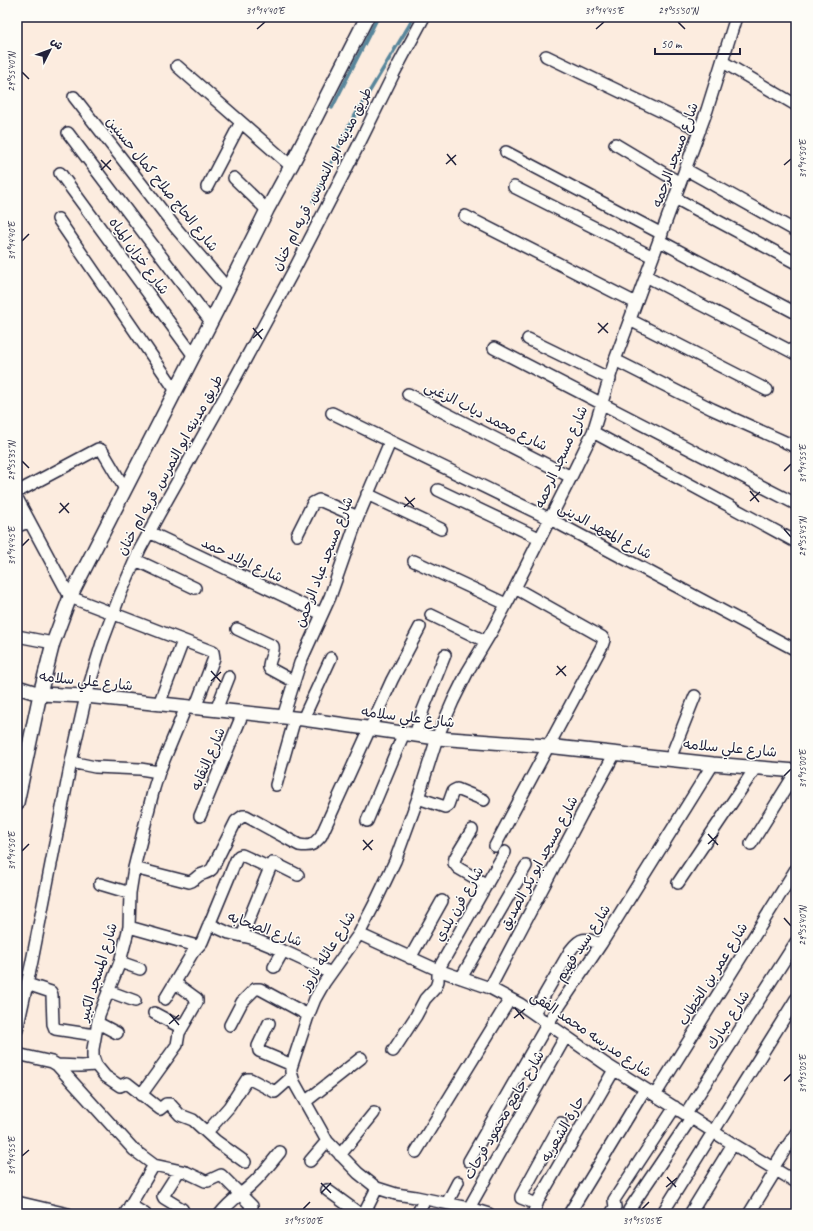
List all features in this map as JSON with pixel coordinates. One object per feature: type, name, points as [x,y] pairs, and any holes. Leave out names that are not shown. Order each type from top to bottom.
[{"type":"street","name":"طريق مدينه ابو النمرس, قريه ام خنان","points":[[17,803],[40,694],[54,642],[70,597],[176,392],[266,210],[291,166],[367,17]]},
{"type":"street","name":"طريق مدينه ابو النمرس, قريه ام خنان","points":[[17,1030],[71,762],[86,696],[102,644],[114,613],[149,532],[296,266],[424,17]]},
{"type":"street","name":"شارع مسجد الرحمه","points":[[437,738],[468,671],[515,588],[592,432],[630,320],[700,130],[723,62],[736,17]]},
{"type":"street","points":[[546,56],[700,130]]},
{"type":"street","points":[[723,62],[796,104]]},
{"type":"street","points":[[177,66],[291,166]]},
{"type":"street","name":"شارع الحاج صلاح كمال حسنين","points":[[74,97],[175,227],[228,288]]},
{"type":"street","points":[[207,187],[241,122]]},
{"type":"street","points":[[68,132],[211,322]]},
{"type":"street","points":[[615,144],[680,183]]},
{"type":"street","points":[[506,152],[796,313]]},
{"type":"street","points":[[685,168],[796,231]]},
{"type":"street","name":"شارع خزان المياه","points":[[60,173],[194,356]]},
{"type":"street","points":[[234,178],[266,210]]},
{"type":"street","points":[[514,187],[653,257]]},
{"type":"street","points":[[675,198],[796,263]]},
{"type":"street","points":[[465,216],[636,304]]},
{"type":"street","points":[[58,220],[176,392]]},
{"type":"street","points":[[646,276],[796,354]]},
{"type":"street","points":[[630,320],[767,390]]},
{"type":"street","points":[[528,339],[610,379]]},
{"type":"street","points":[[494,348],[796,504]]},
{"type":"street","points":[[616,360],[712,409],[796,447]]},
{"type":"street","name":"شارع محمد دياب الزغبى","points":[[408,394],[571,477]]},
{"type":"street","name":"شارع المعهد الدينى","points":[[332,413],[550,519],[796,650]]},
{"type":"street","points":[[592,432],[796,542]]},
{"type":"street","name":"شارع مسجد عباد الرحمن","points":[[294,718],[294,681],[300,663],[337,580],[358,517],[390,442]]},
{"type":"street","points":[[17,492],[98,449],[103,452],[126,489]]},
{"type":"street","points":[[438,490],[540,538]]},
{"type":"street","points":[[367,494],[441,528]]},
{"type":"street","points":[[17,498],[70,597],[183,640],[159,704]]},
{"type":"street","points":[[297,535],[313,503],[319,500],[358,517]]},
{"type":"street","points":[[17,526],[29,522]]},
{"type":"street","name":"شارع اولاد حمد","points":[[149,532],[322,614]]},
{"type":"street","points":[[136,560],[195,588]]},
{"type":"street","points":[[414,562],[506,604]]},
{"type":"street","points":[[495,846],[604,640],[602,637],[515,588]]},
{"type":"street","points":[[431,615],[485,641]]},
{"type":"street","points":[[134,868],[189,882],[194,880],[212,869],[236,821],[243,816],[246,816],[299,845],[307,846],[314,844],[321,836],[392,680],[420,627]]},
{"type":"street","points":[[237,629],[273,646],[274,649],[269,668],[294,681]]},
{"type":"street","points":[[17,636],[54,642]]},
{"type":"street","name":"شارع المسجد الكبير","points":[[96,1065],[93,1053],[99,1015],[120,962],[129,927],[130,893],[134,868],[159,772],[191,707],[214,655],[213,652],[183,640]]},
{"type":"street","points":[[367,821],[423,710],[445,655]]},
{"type":"street","points":[[276,786],[294,718],[331,658]]},
{"type":"street","points":[[216,710],[229,677]]},
{"type":"street","name":"شارع علي سلامه","points":[[17,688],[40,694],[86,696],[294,718],[437,738],[547,746],[796,772]]},
{"type":"street","points":[[670,759],[695,696]]},
{"type":"street","name":"شارع النقابه","points":[[200,816],[243,713]]},
{"type":"street","name":"شارع عائله ناروز","points":[[437,738],[418,798],[395,861],[359,934],[331,973],[308,1015],[291,1072],[292,1077],[305,1102],[327,1141],[358,1173],[377,1188],[396,1194],[469,1208],[484,1213]]},
{"type":"street","name":"شارع مسجد ابو بكر الصديق","points":[[490,988],[615,753]]},
{"type":"street","points":[[71,762],[95,768],[140,769],[159,772]]},
{"type":"street","name":"شارع سيد فهيم","points":[[469,1161],[548,1023],[601,944],[713,764]]},
{"type":"street","points":[[678,883],[756,767]]},
{"type":"street","points":[[751,844],[796,772]]},
{"type":"street","points":[[418,798],[445,807],[448,805],[453,790],[457,789],[484,800]]},
{"type":"street","points":[[472,830],[455,858],[454,863],[458,868],[487,885]]},
{"type":"street","name":"شارع فرن بلدي","points":[[393,1051],[416,1016],[425,999],[436,987],[438,981],[438,970],[505,852]]},
{"type":"street","name":"شارع الصحابه","points":[[165,999],[202,942],[239,856],[242,855],[270,868]]},
{"type":"street","points":[[242,936],[272,864],[274,863],[298,875]]},
{"type":"street","points":[[462,978],[526,866]]},
{"type":"street","name":"شارع عمر بن الخطاب","points":[[569,1214],[796,869]]},
{"type":"street","points":[[100,884],[130,893]]},
{"type":"street","points":[[410,958],[442,901]]},
{"type":"street","name":"شارع الصحابه","points":[[209,924],[229,933],[250,938],[283,951],[331,973]]},
{"type":"street","points":[[129,927],[198,946]]},
{"type":"street","name":"شارع مدرسه محمد الفقى","points":[[359,934],[438,970],[490,988],[510,999],[534,1013],[614,1070],[712,1132],[796,1182]]},
{"type":"street","points":[[534,1013],[576,943],[583,939],[589,939],[601,944]]},
{"type":"street","name":"شارع مبارك","points":[[629,1210],[796,942]]},
{"type":"street","points":[[274,967],[283,951]]},
{"type":"street","points":[[120,962],[140,969]]},
{"type":"street","points":[[141,1095],[174,1049],[182,1028],[197,1002],[197,1000],[176,983]]},
{"type":"street","points":[[27,984],[51,992],[53,1024],[55,1029],[95,1035]]},
{"type":"street","points":[[230,1025],[242,1002],[255,989],[260,989],[308,1015]]},
{"type":"street","points":[[108,991],[135,1002]]},
{"type":"street","points":[[416,1152],[510,999]]},
{"type":"street","points":[[662,1214],[796,999]]},
{"type":"street","points":[[154,1013],[182,1028]]},
{"type":"street","points":[[98,1023],[117,1033]]},
{"type":"street","points":[[269,1023],[258,1046],[259,1050],[292,1065]]},
{"type":"street","name":"شارع جامع محمود فرحات","points":[[469,1208],[566,1036]]},
{"type":"street","points":[[17,1054],[52,1062],[57,1065],[134,1150],[154,1165],[179,1171],[208,1181],[221,1175],[224,1177],[252,1206],[249,1212],[252,1214]]},
{"type":"street","points":[[305,1102],[361,1058]]},
{"type":"street","points":[[57,1065],[96,1065],[111,1081],[120,1086],[127,1083],[160,1109],[166,1104],[170,1104],[180,1115],[193,1120],[216,1141],[245,1162]]},
{"type":"street","name":"حارة الشعريه","points":[[561,1123],[521,1196],[535,1209],[614,1070]]},
{"type":"street","points":[[207,1132],[229,1107],[247,1079],[250,1079],[275,1092],[292,1077]]},
{"type":"street","points":[[611,1214],[615,1206],[614,1200],[675,1108]]},
{"type":"street","points":[[340,1155],[374,1113]]},
{"type":"street","points":[[749,1214],[796,1133]]},
{"type":"street","points":[[310,1160],[327,1141]]},
{"type":"street","points":[[690,1214],[733,1144]]},
{"type":"street","points":[[220,1214],[232,1199],[251,1185],[261,1175],[280,1152]]},
{"type":"street","points":[[145,1214],[127,1209],[154,1165]]},
{"type":"street","points":[[179,1171],[163,1196],[182,1209],[184,1211],[183,1214]]},
{"type":"street","points":[[447,1204],[458,1182]]},
{"type":"street","points":[[364,1214],[377,1188]]},
{"type":"street","points":[[327,1190],[360,1214]]},
{"type":"street","points":[[417,1214],[425,1199]]},
{"type":"street","points":[[17,1202],[52,1212],[68,1214]]},
{"type":"waterway","points":[[332,108],[378,17]]},
{"type":"waterway","points":[[313,201],[350,124],[413,17]]}]
